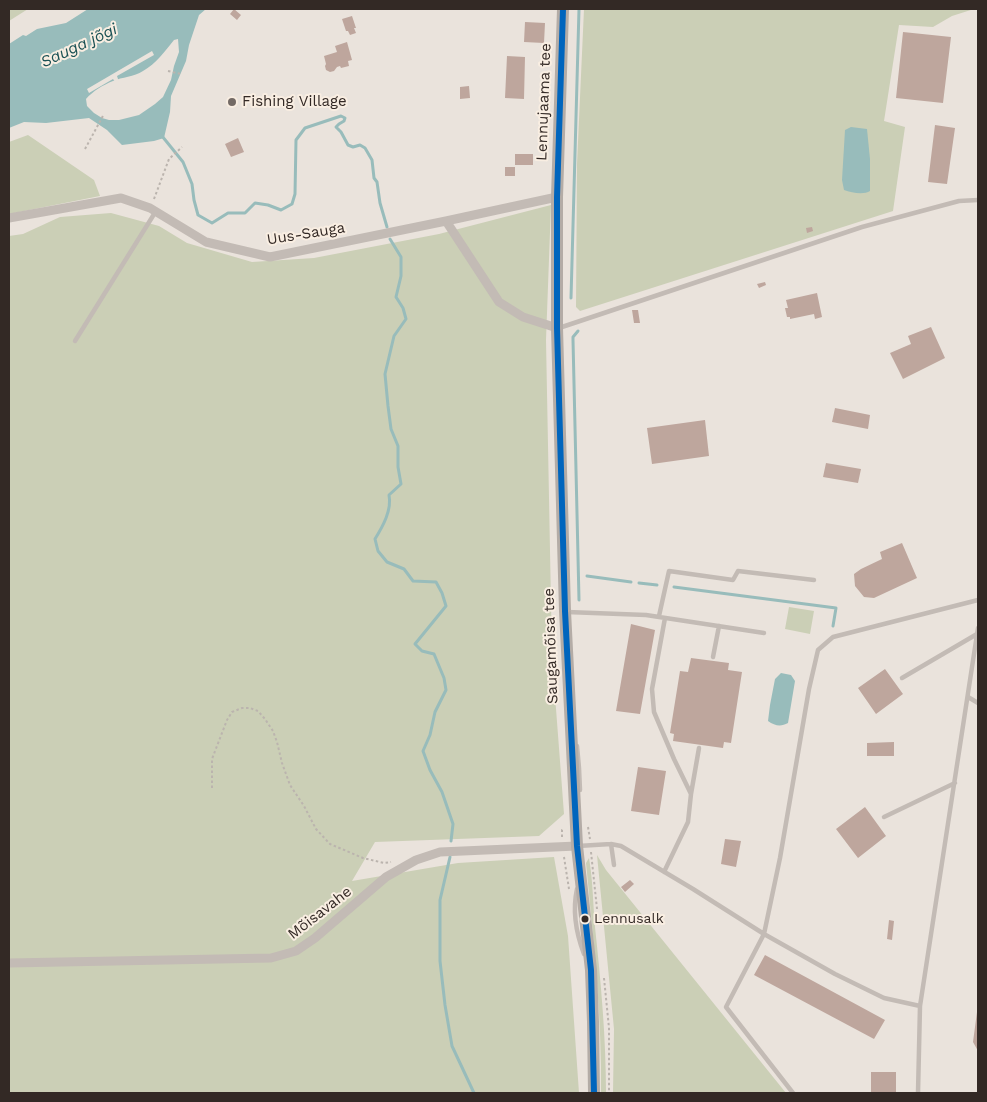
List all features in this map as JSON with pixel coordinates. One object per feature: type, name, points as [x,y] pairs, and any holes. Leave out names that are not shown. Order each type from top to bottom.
[{"type":"street","name":"Lennujaama tee","points":[[557,197],[563,9]]},
{"type":"street","name":"Uus-Sauga","points":[[9,218],[121,198],[153,209],[206,242],[270,257],[557,197]]},
{"type":"street","name":"Saugamõisa tee","points":[[557,197],[558,328],[565,612],[571,722],[582,823],[577,846],[591,970],[594,1093]]},
{"type":"street","points":[[446,221],[499,302],[523,317],[558,328]]},
{"type":"street","name":"Mõisavahe","points":[[9,963],[272,958],[296,951],[386,877],[416,860],[440,852],[577,846]]},
{"type":"lane","points":[[558,328],[862,227],[959,202],[978,200]]},
{"type":"lane","points":[[75,341],[153,209]]},
{"type":"lane","points":[[658,616],[669,571],[733,580],[738,571],[814,580]]},
{"type":"lane","points":[[794,1093],[726,1008],[764,934],[780,858],[809,689],[818,650],[833,637],[978,600]]},
{"type":"lane","points":[[565,612],[646,614],[764,633]]},
{"type":"lane","points":[[665,618],[652,689],[654,712],[691,794]]},
{"type":"lane","points":[[713,657],[719,626]]},
{"type":"lane","points":[[902,678],[978,631]]},
{"type":"lane","points":[[918,1093],[920,1006],[978,631]]},
{"type":"lane","points":[[968,697],[978,703]]},
{"type":"lane","points":[[664,872],[688,822],[699,748]]},
{"type":"lane","points":[[884,817],[954,783]]},
{"type":"lane","points":[[577,846],[611,844],[621,846],[764,934],[835,974],[884,998],[920,1006]]},
{"type":"lane","points":[[611,844],[614,864]]},
{"type":"path","points":[[168,71],[181,74]]},
{"type":"path","points":[[85,149],[104,114]]},
{"type":"path","points":[[153,209],[170,159],[182,147]]},
{"type":"path","points":[[212,788],[212,759],[227,720],[232,712],[242,708],[258,711],[266,719],[273,731],[290,784],[316,829],[330,844],[363,858],[384,863],[392,862]]},
{"type":"path","points":[[582,823],[590,845],[597,914]]},
{"type":"path","points":[[603,974],[609,1028],[609,1093]]},
{"type":"green space","points":[[9,9],[28,9],[9,21]]},
{"type":"green space","points":[[584,9],[974,9],[952,16],[933,27],[899,25],[884,121],[905,127],[893,211],[580,311],[576,307],[577,164]]},
{"type":"green space","points":[[28,135],[94,180],[100,196],[9,214],[9,142]]},
{"type":"green space","points":[[551,205],[546,340],[552,656],[564,814],[539,836],[375,842],[352,881],[458,863],[554,857],[568,936],[579,1093],[9,1093],[9,236],[23,234],[60,217],[111,213],[159,226],[187,243],[252,262],[314,258],[439,234]]},
{"type":"green space","points":[[789,607],[814,611],[810,634],[785,629]]},
{"type":"green space","points":[[597,855],[606,870],[786,1093],[613,1093],[614,1029]]},
{"type":"green space","points":[[589,858],[603,1010],[606,1093],[601,1093],[599,1010],[586,863]]},
{"type":"water","name":"Sauga jõgi","points":[[88,9],[206,9],[199,15],[186,61],[171,96],[170,112],[164,138],[122,145],[107,130],[89,118],[46,123],[24,122],[9,128],[9,44],[37,29],[66,23]],"holes":[[[178,39],[179,52],[171,80],[163,97],[139,115],[119,120],[109,120],[94,113],[87,106],[86,99],[95,91],[102,86],[136,75],[148,68],[174,40]]]},
{"type":"water","points":[[851,127],[867,129],[870,159],[870,191],[865,193],[854,193],[844,190],[842,180],[845,130]]},
{"type":"water","points":[[781,673],[791,675],[795,681],[788,723],[778,725],[768,721],[775,679]]},
{"type":"pier","points":[[152,51],[154,55],[117,76],[119,82],[116,83],[113,79],[89,93],[87,89]]},
{"type":"building","points":[[234,9],[241,15],[237,20],[230,14]]},
{"type":"building","points":[[352,16],[356,33],[350,35],[346,31],[342,19]]},
{"type":"building","points":[[525,22],[545,23],[544,43],[524,42]]},
{"type":"building","points":[[903,32],[951,37],[943,103],[896,98]]},
{"type":"building","points":[[347,42],[352,60],[348,61],[349,66],[341,68],[340,66],[330,72],[326,70],[324,56],[337,52],[335,46]]},
{"type":"building","points":[[507,56],[525,57],[524,99],[505,98]]},
{"type":"building","points":[[469,86],[470,98],[460,99],[460,87]]},
{"type":"building","points":[[935,125],[955,128],[947,184],[928,182]]},
{"type":"building","points":[[238,138],[244,152],[231,157],[225,144]]},
{"type":"building","points":[[515,154],[533,154],[533,165],[515,165]]},
{"type":"building","points":[[505,167],[515,167],[515,176],[505,176]]},
{"type":"building","points":[[812,227],[813,231],[807,233],[806,228]]},
{"type":"building","points":[[765,282],[766,285],[759,288],[757,284]]},
{"type":"building","points":[[817,293],[822,317],[815,319],[814,314],[790,319],[790,317],[787,317],[785,308],[788,308],[786,300]]},
{"type":"building","points":[[632,310],[638,310],[640,323],[634,323]]},
{"type":"building","points":[[931,327],[945,358],[903,379],[890,353],[911,344],[908,336]]},
{"type":"building","points":[[835,408],[870,415],[868,429],[832,422]]},
{"type":"building","points":[[705,420],[709,456],[652,464],[647,428]]},
{"type":"building","points":[[826,463],[861,469],[858,483],[823,477]]},
{"type":"building","points":[[902,543],[917,578],[874,598],[864,597],[855,586],[854,574],[882,559],[880,552]]},
{"type":"building","points":[[631,624],[655,630],[640,714],[616,711]]},
{"type":"building","points":[[691,658],[729,663],[728,670],[742,672],[731,743],[724,742],[723,748],[673,741],[674,734],[670,733],[680,671],[688,672]]},
{"type":"building","points":[[885,669],[903,694],[876,714],[858,688]]},
{"type":"building","points":[[894,742],[894,756],[867,756],[867,743]]},
{"type":"building","points":[[638,767],[666,771],[659,815],[631,811]]},
{"type":"building","points":[[865,807],[886,836],[858,858],[836,829]]},
{"type":"building","points":[[725,839],[741,841],[736,867],[721,864]]},
{"type":"building","points":[[630,880],[634,884],[625,892],[621,887]]},
{"type":"building","points":[[889,920],[894,921],[892,940],[887,939]]},
{"type":"building","points":[[765,955],[885,1020],[874,1039],[754,975]]},
{"type":"building","points":[[978,1012],[978,1051],[973,1042]]},
{"type":"building","points":[[871,1072],[896,1072],[896,1093],[871,1093]]},
{"type":"waterway","points":[[571,298],[579,9]]},
{"type":"waterway","points":[[162,136],[183,162],[192,184],[198,215],[212,223],[228,213],[245,213],[255,203],[281,210],[292,204],[295,194],[296,140],[305,128],[341,116],[345,118],[344,121],[336,127],[348,145],[353,147],[360,145],[365,148],[372,160],[374,178],[377,182],[380,203],[387,227]]},
{"type":"waterway","points":[[390,239],[401,257],[401,276],[396,297],[403,308],[406,319],[394,336],[385,374],[391,429],[398,446],[398,467],[401,484],[389,495],[388,512],[375,539],[378,551],[387,562],[404,569],[413,581],[436,582],[446,606],[415,644],[422,651],[434,654],[444,678],[446,690],[435,712],[430,735],[423,751],[430,770],[442,792],[453,824],[451,841]]},
{"type":"waterway","points":[[578,331],[573,340],[579,600]]},
{"type":"waterway","points":[[587,576],[631,582]]},
{"type":"waterway","points":[[639,583],[657,585]]},
{"type":"waterway","points":[[674,587],[836,608],[833,626]]},
{"type":"waterway","points":[[450,857],[440,900],[440,961],[452,1046],[474,1093]]},
{"type":"transit line","points":[[563,9],[557,197],[557,328],[565,611],[577,846],[591,970],[594,1093]]},
{"type":"place","name":"Fishing Village","points":[[232,102]]},
{"type":"place","name":"Lennusalk","points":[[585,919]]}]
